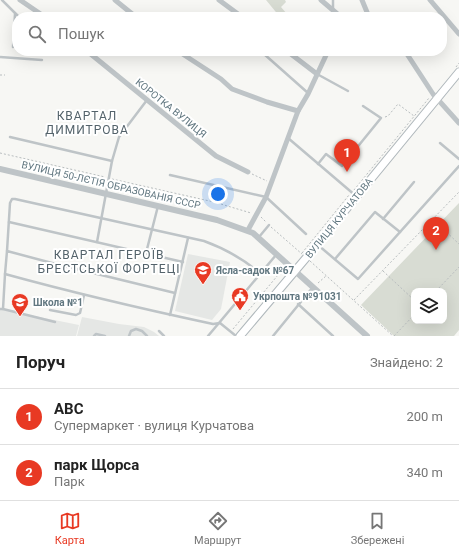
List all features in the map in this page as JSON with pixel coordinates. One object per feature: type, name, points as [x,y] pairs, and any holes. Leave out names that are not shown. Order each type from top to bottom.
[{"type":"main road","name":"ВУЛИЦЯ КУРЧАТОВА","points":[[240,336],[295,270],[304,256],[317,244],[354,195],[435,96],[459,72]]},
{"type":"street","points":[[20,0],[38,12]]},
{"type":"street","points":[[115,0],[130,12]]},
{"type":"street","points":[[218,0],[235,12]]},
{"type":"street","points":[[321,0],[334,11]]},
{"type":"street","points":[[362,0],[367,12]]},
{"type":"street","points":[[430,0],[440,12]]},
{"type":"street","points":[[447,20],[459,34]]},
{"type":"street","name":"КОРОТКА ВУЛИЦЯ","points":[[93,56],[216,156],[248,172]]},
{"type":"street","points":[[186,56],[221,79],[232,89],[267,102],[298,111]]},
{"type":"street","points":[[294,56],[317,74]]},
{"type":"street","points":[[248,230],[272,184],[298,111],[308,94],[326,56]]},
{"type":"street","points":[[408,56],[435,96],[459,123]]},
{"type":"street","name":"ВУЛИЦЯ 50-ЛЄТІЯ ОБРАЗОВАНІЯ СССР","points":[[0,169],[217,220],[248,230],[295,270],[367,336]]},
{"type":"lane","points":[[2,0],[13,12]]},
{"type":"lane","points":[[333,0],[334,11]]},
{"type":"lane","points":[[266,56],[308,94]]},
{"type":"lane","points":[[0,57],[42,60]]},
{"type":"lane","points":[[317,74],[348,91]]},
{"type":"lane","points":[[97,242],[112,161],[119,137],[147,100]]},
{"type":"lane","points":[[318,164],[326,154],[342,166],[381,118],[363,106]]},
{"type":"lane","points":[[10,137],[112,161]]},
{"type":"lane","points":[[288,138],[354,195]]},
{"type":"lane","points":[[440,143],[459,159]]},
{"type":"lane","points":[[317,244],[358,279],[459,166]]},
{"type":"lane","points":[[170,175],[266,197],[306,234]]},
{"type":"lane","points":[[383,219],[414,182]]},
{"type":"lane","points":[[55,322],[1,309],[10,203],[12,199],[204,241],[224,248],[245,260],[260,273]]},
{"type":"lane","points":[[146,253],[158,206]]},
{"type":"lane","points":[[335,259],[375,212],[400,232]]},
{"type":"lane","points":[[9,222],[183,262]]},
{"type":"lane","points":[[258,238],[270,225]]},
{"type":"lane","points":[[170,315],[188,238]]},
{"type":"lane","points":[[7,251],[175,293]]},
{"type":"lane","points":[[208,336],[277,254]]},
{"type":"lane","points":[[4,274],[84,295],[170,315],[214,324],[220,323],[236,336]]},
{"type":"lane","points":[[273,336],[313,287]]},
{"type":"lane","points":[[50,310],[76,315],[80,313],[84,295]]},
{"type":"lane","points":[[298,304],[333,336]]},
{"type":"lane","points":[[129,336],[131,331],[136,329],[142,331],[147,336]]},
{"type":"lane","points":[[159,332],[164,336]]},
{"type":"lane","points":[[94,336],[96,334],[105,336]]},
{"type":"path","points":[[0,75],[5,75]]},
{"type":"path","points":[[304,256],[354,195],[414,116],[435,96]]},
{"type":"path","points":[[381,118],[388,116],[398,104],[414,116]]},
{"type":"path","points":[[0,154],[214,202],[257,214],[393,336],[411,318]]},
{"type":"path","points":[[248,172],[272,184]]},
{"type":"path","points":[[354,300],[459,192]]},
{"type":"path","points":[[438,224],[459,244]]},
{"type":"path","points":[[231,332],[288,264]]},
{"type":"path","points":[[439,288],[459,267]]},
{"type":"path","points":[[383,271],[411,297]]},
{"type":"path","points":[[313,287],[326,275]]},
{"type":"shaded area","points":[[266,0],[285,0],[286,2],[281,7],[285,12],[276,12]]},
{"type":"shaded area","points":[[459,203],[459,330],[454,336],[394,336],[361,305]]},
{"type":"shaded area","name":"Ясла-садок №67","points":[[188,254],[230,262],[221,309],[212,320],[175,311]]},
{"type":"shaded area","name":"Школа №1","points":[[0,309],[79,325],[76,336],[0,336]]},
{"type":"shaded area","points":[[82,317],[144,327],[159,336],[77,336]]},
{"type":"place","name":"ABC","points":[[347,172]]},
{"type":"place","name":"парк Щорса","points":[[436,250]]},
{"type":"place","name":"Ясла-садок №67","points":[[203,285]]},
{"type":"place","name":"Укрпошта №91031","points":[[240,311]]},
{"type":"place","name":"Школа №1","points":[[20,317]]},
{"type":"district","name":"КВАРТАЛ ДИМИТРОВА","points":[[87,123]]},
{"type":"district","name":"КВАРТАЛ ГЕРОЇВ БРЕСТСЬКОЇ ФОРТЕЦІ","points":[[109,262]]}]
